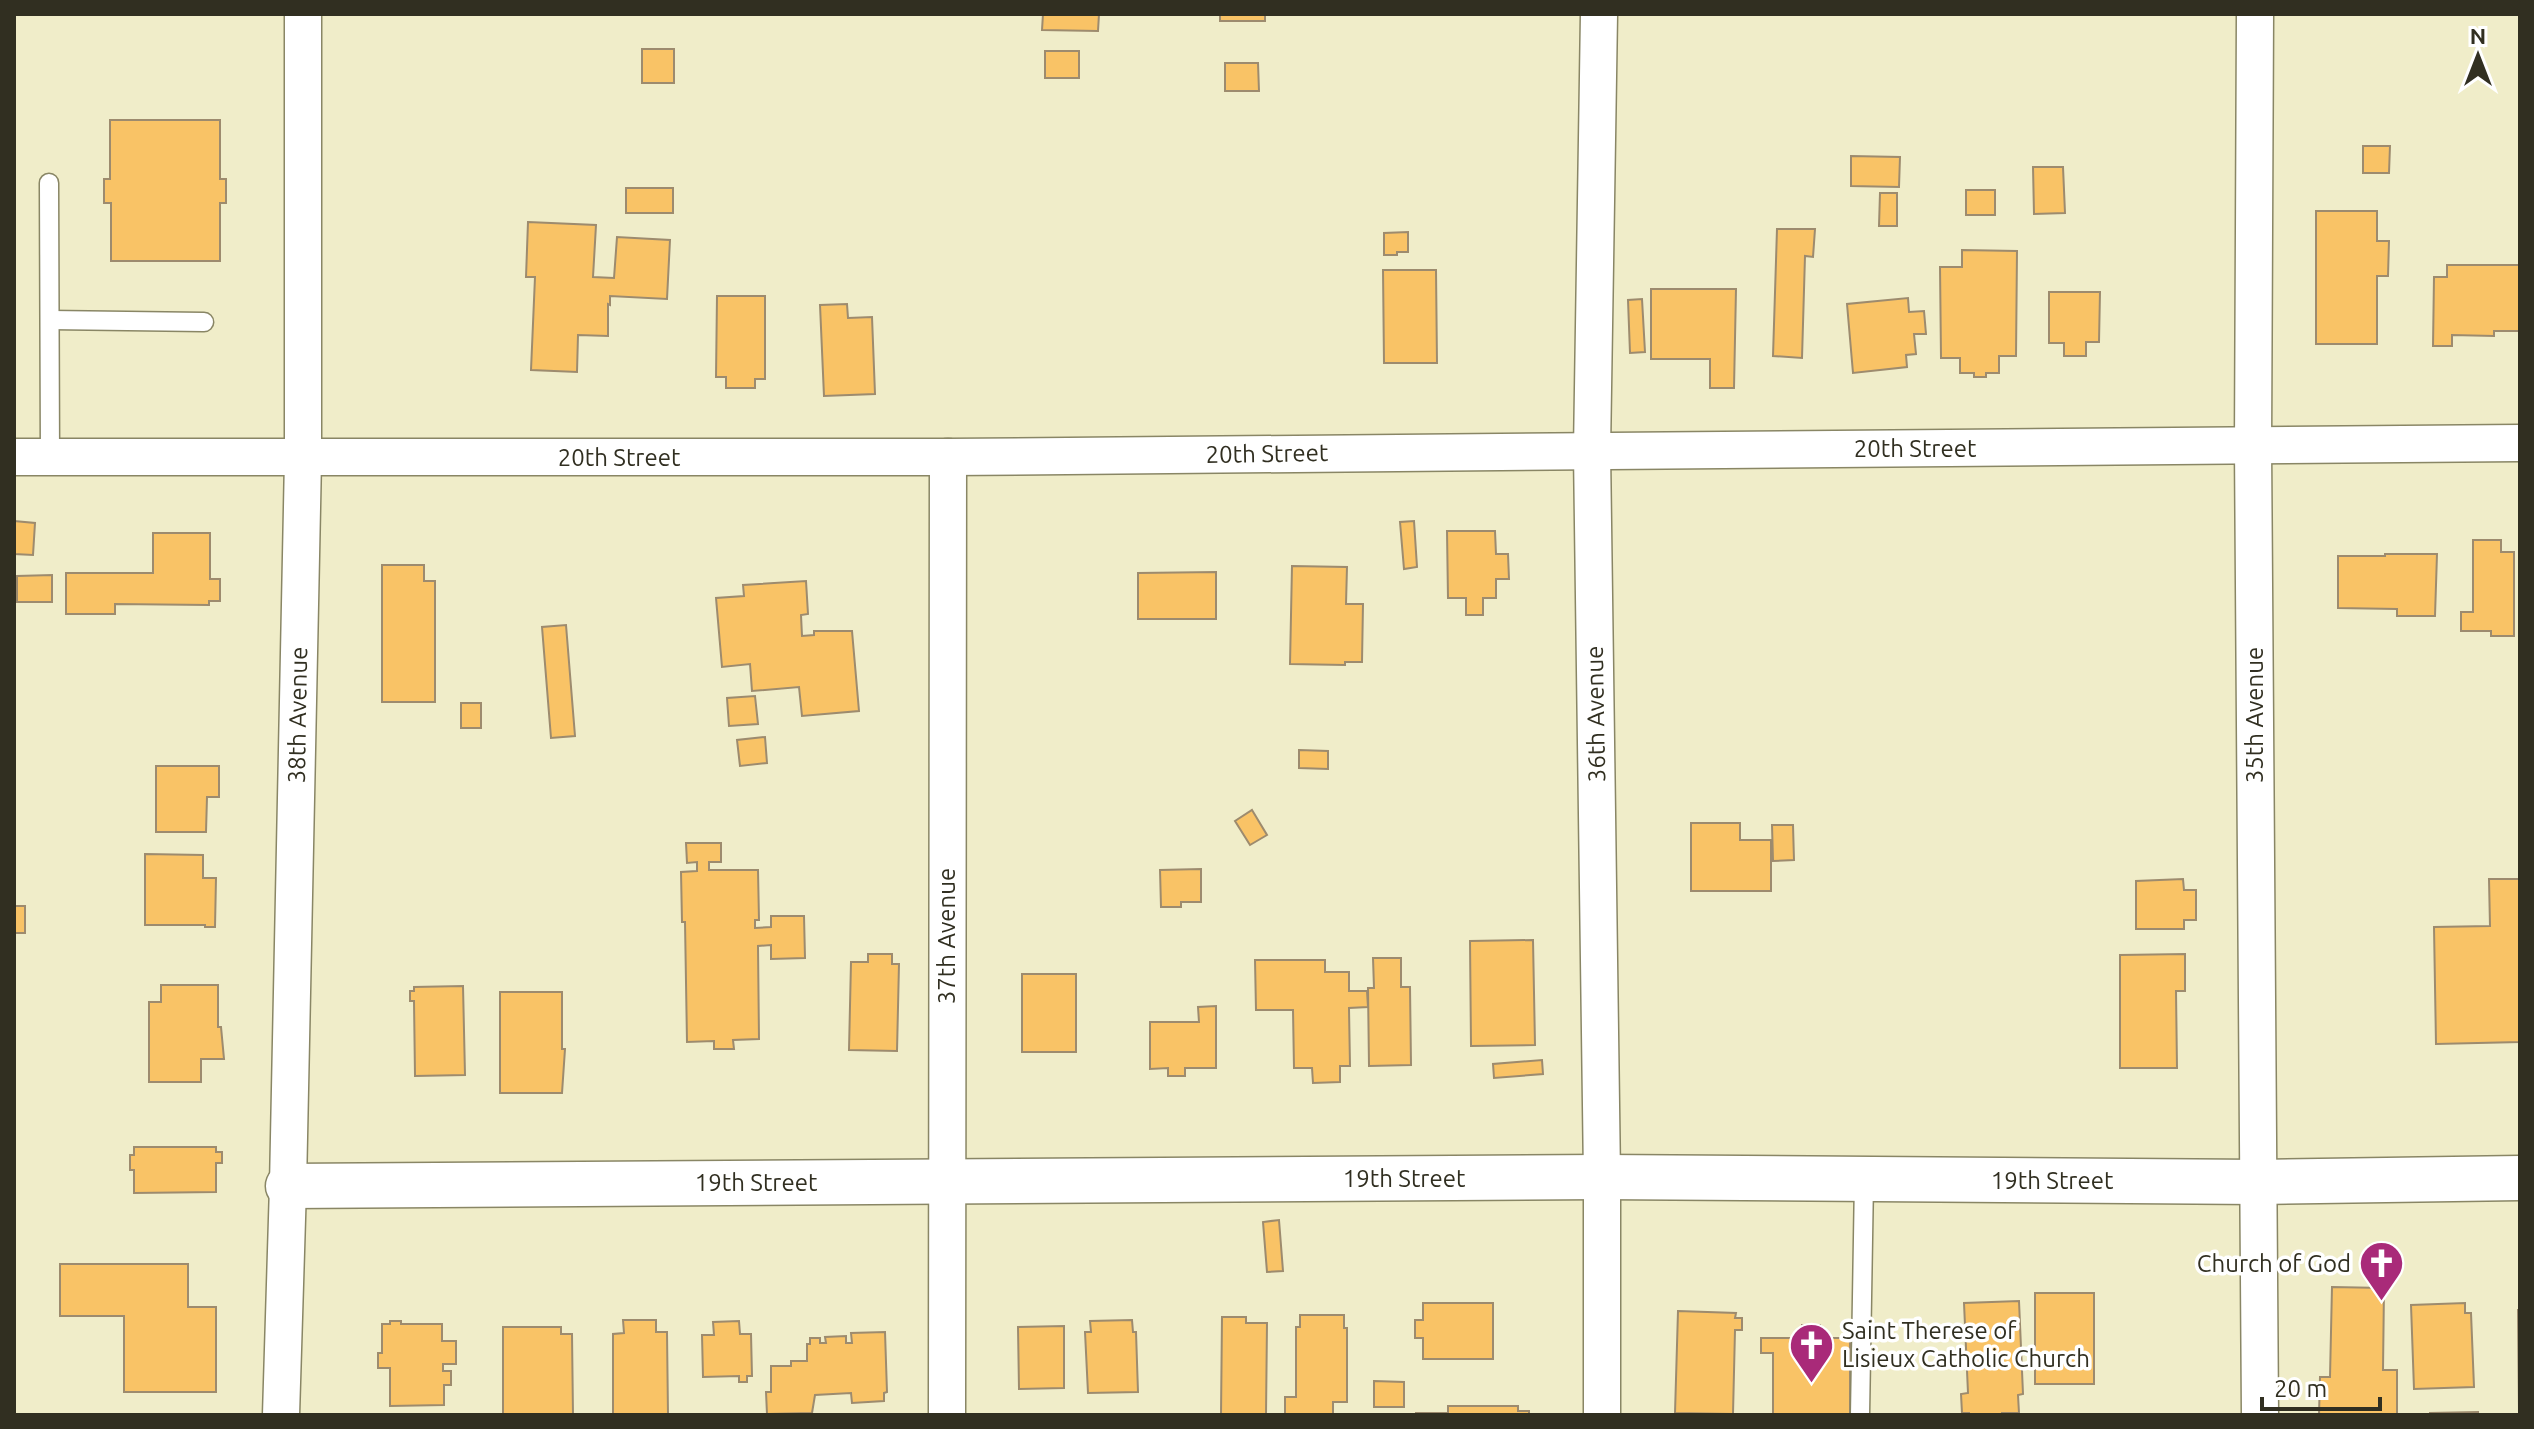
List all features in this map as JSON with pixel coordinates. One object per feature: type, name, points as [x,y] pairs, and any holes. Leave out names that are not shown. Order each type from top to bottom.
[{"type":"street","name":"38th Avenue","points":[[281,1415],[303,459],[303,14]]},
{"type":"street","name":"36th Avenue","points":[[1599,14],[1592,451],[1602,1177],[1602,1415]]},
{"type":"street","name":"35th Avenue","points":[[2255,14],[2253,446],[2260,1415]]},
{"type":"street","name":"20th Street","points":[[14,457],[948,457],[2520,443]]},
{"type":"street","name":"37th Avenue","points":[[947,1415],[948,457]]},
{"type":"street","name":"19th Street","points":[[288,1186],[1602,1177],[2259,1182],[2520,1178]]},
{"type":"lane","points":[[49,183],[50,458]]},
{"type":"lane","points":[[50,320],[204,322]]},
{"type":"lane","points":[[1860,1415],[1864,1180]]},
{"type":"building","points":[[1043,14],[1099,14],[1098,31],[1042,30]]},
{"type":"building","points":[[1220,14],[1265,14],[1265,21],[1220,21]]},
{"type":"building","points":[[642,49],[674,49],[674,83],[642,83]]},
{"type":"building","points":[[1045,51],[1079,51],[1079,78],[1045,78]]},
{"type":"building","points":[[1225,63],[1258,63],[1259,91],[1225,91]]},
{"type":"building","points":[[110,120],[220,120],[220,179],[226,179],[226,203],[220,203],[220,261],[111,261],[111,203],[104,203],[104,179],[110,179]]},
{"type":"building","points":[[2363,146],[2390,146],[2389,173],[2363,173]]},
{"type":"building","points":[[1851,156],[1900,157],[1899,187],[1851,186]]},
{"type":"building","points":[[2033,167],[2063,167],[2065,213],[2034,214]]},
{"type":"building","points":[[626,188],[673,188],[673,213],[626,213]]},
{"type":"building","points":[[1966,190],[1995,190],[1995,215],[1966,215]]},
{"type":"building","points":[[1880,193],[1897,193],[1897,226],[1879,226]]},
{"type":"building","points":[[2316,211],[2377,211],[2377,241],[2389,241],[2388,276],[2377,276],[2377,344],[2316,344]]},
{"type":"building","points":[[528,222],[596,225],[593,277],[614,278],[617,237],[670,240],[667,299],[610,296],[608,336],[578,335],[577,372],[531,370],[535,277],[526,277]]},
{"type":"building","points":[[1777,229],[1815,229],[1813,257],[1805,256],[1802,358],[1773,356]]},
{"type":"building","points":[[1408,232],[1408,252],[1384,255],[1384,233]]},
{"type":"building","points":[[1962,250],[2017,251],[2016,356],[1999,356],[1999,373],[1986,373],[1986,377],[1960,373],[1960,358],[1941,358],[1940,267],[1962,267]]},
{"type":"building","points":[[2447,265],[2520,265],[2520,331],[2494,331],[2494,336],[2452,335],[2452,346],[2433,346],[2434,277],[2447,277]]},
{"type":"building","points":[[1383,270],[1436,270],[1437,363],[1384,363]]},
{"type":"building","points":[[1651,289],[1736,289],[1734,388],[1710,388],[1710,359],[1651,359]]},
{"type":"building","points":[[2049,292],[2100,292],[2099,342],[2086,342],[2086,356],[2064,356],[2064,343],[2049,343]]},
{"type":"building","points":[[717,296],[765,296],[765,379],[755,379],[755,388],[726,388],[726,377],[716,377]]},
{"type":"building","points":[[1908,298],[1909,312],[1924,311],[1926,334],[1914,334],[1916,354],[1906,355],[1907,367],[1853,373],[1847,304]]},
{"type":"building","points":[[1642,299],[1645,352],[1630,353],[1628,300]]},
{"type":"building","points":[[847,304],[848,318],[872,317],[875,394],[824,396],[820,305]]},
{"type":"building","points":[[14,521],[35,523],[33,555],[14,554]]},
{"type":"building","points":[[1414,521],[1417,567],[1404,569],[1400,522]]},
{"type":"building","points":[[1447,531],[1495,531],[1496,554],[1508,554],[1509,579],[1496,579],[1496,598],[1483,598],[1483,615],[1466,615],[1466,598],[1448,598]]},
{"type":"building","points":[[153,533],[210,533],[210,579],[220,579],[220,601],[209,601],[209,605],[115,604],[115,614],[66,614],[66,573],[153,573]]},
{"type":"building","points":[[2473,540],[2501,540],[2501,552],[2514,552],[2514,636],[2491,636],[2491,631],[2461,631],[2461,612],[2473,612]]},
{"type":"building","points":[[2437,554],[2435,616],[2397,616],[2397,609],[2338,608],[2338,556]]},
{"type":"building","points":[[382,565],[424,565],[424,581],[435,581],[435,702],[382,702]]},
{"type":"building","points":[[1292,566],[1347,567],[1346,604],[1363,604],[1362,662],[1345,662],[1345,665],[1290,664]]},
{"type":"building","points":[[1216,572],[1216,619],[1138,619],[1138,573]]},
{"type":"building","points":[[52,575],[52,602],[17,602],[17,576]]},
{"type":"building","points":[[806,581],[808,614],[801,615],[802,636],[814,635],[814,631],[852,631],[859,711],[802,716],[799,687],[752,691],[750,664],[722,667],[716,598],[744,596],[743,585]]},
{"type":"building","points":[[566,625],[575,736],[551,738],[542,627]]},
{"type":"building","points":[[755,696],[758,724],[729,726],[727,698]]},
{"type":"building","points":[[461,703],[481,703],[481,728],[461,728]]},
{"type":"building","points":[[765,737],[767,763],[740,766],[737,740]]},
{"type":"building","points":[[1299,750],[1328,751],[1328,769],[1299,768]]},
{"type":"building","points":[[156,766],[219,766],[219,797],[207,797],[206,832],[156,832]]},
{"type":"building","points":[[1252,810],[1267,835],[1250,845],[1235,821]]},
{"type":"building","points":[[1691,823],[1740,823],[1740,840],[1771,840],[1771,891],[1691,891]]},
{"type":"building","points":[[1772,825],[1793,825],[1794,860],[1773,861]]},
{"type":"building","points":[[686,843],[721,843],[721,862],[709,862],[709,870],[758,870],[759,920],[755,920],[755,928],[771,927],[771,916],[804,916],[805,958],[771,959],[771,945],[758,946],[759,1039],[733,1040],[734,1049],[714,1049],[714,1041],[687,1042],[681,872],[697,871],[697,862],[687,863]]},
{"type":"building","points":[[145,854],[203,855],[203,878],[216,878],[215,927],[145,925]]},
{"type":"building","points":[[1201,869],[1201,902],[1181,902],[1181,907],[1161,907],[1160,870]]},
{"type":"building","points":[[2183,879],[2184,890],[2196,890],[2196,920],[2184,920],[2184,929],[2136,929],[2136,881]]},
{"type":"building","points":[[2489,879],[2520,879],[2520,1042],[2436,1044],[2434,927],[2490,926]]},
{"type":"building","points":[[14,906],[25,906],[25,933],[14,933]]},
{"type":"building","points":[[1533,940],[1535,1045],[1471,1046],[1470,941]]},
{"type":"building","points":[[868,954],[892,954],[892,964],[899,964],[897,1051],[849,1050],[851,962],[868,962]]},
{"type":"building","points":[[2185,954],[2185,991],[2176,991],[2177,1068],[2120,1068],[2120,955]]},
{"type":"building","points":[[1373,958],[1401,958],[1401,987],[1410,987],[1411,1065],[1369,1066],[1368,988],[1374,988]]},
{"type":"building","points":[[1255,960],[1325,960],[1325,972],[1349,972],[1349,991],[1367,991],[1368,1007],[1349,1008],[1350,1066],[1340,1066],[1340,1082],[1313,1083],[1312,1068],[1294,1068],[1293,1010],[1256,1010]]},
{"type":"building","points":[[1022,974],[1076,974],[1076,1052],[1022,1052]]},
{"type":"building","points":[[161,985],[218,985],[218,1027],[221,1027],[224,1059],[201,1059],[201,1082],[149,1082],[149,1002],[161,1002]]},
{"type":"building","points":[[463,986],[465,1075],[415,1076],[414,1001],[410,1001],[410,991],[414,991],[414,987]]},
{"type":"building","points":[[500,992],[562,992],[562,1049],[565,1049],[562,1093],[500,1093]]},
{"type":"building","points":[[1216,1006],[1216,1068],[1185,1068],[1185,1076],[1168,1076],[1168,1068],[1150,1069],[1150,1022],[1199,1022],[1198,1007]]},
{"type":"building","points":[[1542,1060],[1543,1074],[1494,1078],[1493,1064]]},
{"type":"building","points":[[134,1147],[216,1147],[216,1152],[222,1152],[222,1163],[216,1163],[216,1192],[134,1193],[134,1170],[130,1170],[130,1155],[134,1155]]},
{"type":"building","points":[[1279,1220],[1283,1271],[1267,1272],[1263,1222]]},
{"type":"building","points":[[60,1264],[188,1264],[188,1307],[216,1307],[216,1392],[124,1392],[124,1316],[60,1316]]},
{"type":"building","points":[[2332,1287],[2384,1288],[2383,1370],[2397,1370],[2397,1415],[2319,1415],[2320,1377],[2330,1377]]},
{"type":"building","points":[[2035,1293],[2094,1293],[2094,1384],[2035,1384]]},
{"type":"building","points":[[2019,1301],[2023,1394],[2018,1395],[2019,1413],[1962,1413],[1961,1394],[1968,1393],[1964,1303]]},
{"type":"building","points":[[1423,1303],[1493,1303],[1493,1359],[1423,1359],[1423,1338],[1415,1338],[1415,1320],[1423,1320]]},
{"type":"building","points":[[2465,1303],[2465,1313],[2471,1313],[2474,1387],[2414,1389],[2411,1305]]},
{"type":"building","points":[[2520,1310],[2520,1413],[2519,1413]]},
{"type":"building","points":[[1678,1311],[1736,1313],[1735,1318],[1742,1318],[1742,1330],[1735,1330],[1733,1414],[1675,1413]]},
{"type":"building","points":[[1300,1315],[1344,1315],[1344,1328],[1347,1328],[1347,1402],[1333,1402],[1333,1415],[1285,1415],[1285,1397],[1296,1397],[1296,1327],[1300,1327]]},
{"type":"building","points":[[1222,1317],[1246,1317],[1246,1323],[1267,1323],[1266,1415],[1221,1415]]},
{"type":"building","points":[[623,1320],[656,1320],[656,1332],[667,1332],[668,1415],[613,1415],[613,1334],[624,1333]]},
{"type":"building","points":[[1132,1320],[1133,1332],[1136,1332],[1138,1392],[1088,1393],[1085,1332],[1091,1332],[1090,1321]]},
{"type":"building","points":[[390,1321],[442,1324],[442,1341],[456,1341],[456,1364],[443,1364],[443,1371],[451,1371],[451,1385],[444,1385],[444,1405],[390,1406],[390,1368],[378,1368],[378,1353],[382,1353],[382,1324],[390,1324]]},
{"type":"building","points":[[739,1321],[740,1334],[751,1334],[752,1376],[747,1376],[747,1382],[739,1382],[739,1376],[703,1377],[702,1335],[714,1335],[713,1322]]},
{"type":"building","name":"Saint Therese of Lisieux Catholic Church","points":[[1802,1325],[1820,1325],[1820,1338],[1850,1338],[1850,1415],[1773,1415],[1773,1353],[1761,1353],[1761,1338],[1802,1338]]},
{"type":"building","points":[[1064,1326],[1064,1388],[1019,1389],[1018,1327]]},
{"type":"building","points":[[503,1327],[561,1327],[561,1334],[572,1334],[573,1415],[503,1415]]},
{"type":"building","points":[[885,1332],[887,1392],[884,1393],[884,1401],[852,1403],[851,1393],[815,1395],[812,1413],[767,1414],[766,1392],[771,1392],[771,1366],[791,1366],[791,1361],[807,1361],[810,1338],[820,1338],[820,1343],[826,1343],[825,1337],[846,1336],[846,1343],[852,1343],[851,1333]]},
{"type":"building","points":[[1374,1381],[1404,1382],[1404,1407],[1374,1407]]},
{"type":"building","points":[[1448,1406],[1518,1406],[1518,1411],[1529,1411],[1529,1415],[1416,1415],[1448,1413]]},
{"type":"building","points":[[2478,1412],[2478,1415],[2430,1415],[2430,1413]]},
{"type":"place","name":"Church of God","points":[[2382,1303]]},
{"type":"place","name":"Saint Therese of Lisieux Catholic Church","points":[[1811,1384]]}]
